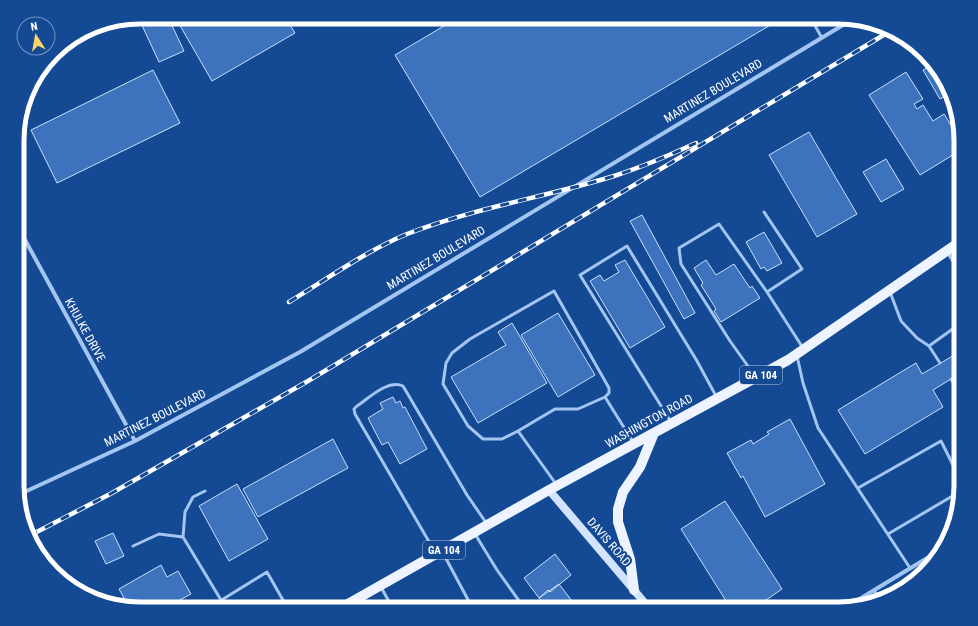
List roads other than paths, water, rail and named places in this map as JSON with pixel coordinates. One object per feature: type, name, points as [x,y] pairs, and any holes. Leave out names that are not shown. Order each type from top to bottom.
[{"type":"main road","name":"WASHINGTON ROAD","points":[[351,602],[553,488],[672,424],[800,352],[954,245]]},
{"type":"main road","points":[[634,590],[630,559],[618,522],[618,509],[623,492],[640,467],[654,433]]},
{"type":"main road","name":"DAVIS ROAD","points":[[553,488],[644,602]]},
{"type":"street","name":"MARTINEZ BOULEVARD","points":[[24,492],[135,441],[300,352],[844,24]]},
{"type":"street","name":"KHULKE DRIVE","points":[[24,238],[135,441]]},
{"type":"street","points":[[946,250],[954,262]]},
{"type":"street","points":[[858,600],[931,555]]},
{"type":"lane","points":[[814,24],[822,38]]},
{"type":"lane","points":[[764,212],[802,269],[767,292]]},
{"type":"lane","points":[[756,377],[730,341],[681,264],[679,248],[718,224],[767,292],[800,352],[803,383],[818,428],[910,568]]},
{"type":"lane","points":[[672,424],[580,275],[627,246],[697,361],[717,399]]},
{"type":"lane","points":[[889,290],[900,321],[917,338],[928,346],[940,363]]},
{"type":"lane","points":[[554,291],[609,388],[609,393],[605,398],[578,409],[555,409],[518,430],[502,439],[493,440],[483,439],[468,426],[443,384],[446,362],[452,353],[470,339],[554,291]]},
{"type":"lane","points":[[928,346],[954,328]]},
{"type":"lane","points":[[951,379],[954,384]]},
{"type":"lane","points":[[468,602],[355,414],[354,409],[390,385],[398,384],[403,386],[467,495],[488,525]]},
{"type":"lane","points":[[605,398],[634,444]]},
{"type":"lane","points":[[518,430],[553,488]]},
{"type":"lane","points":[[858,488],[941,440],[954,467]]},
{"type":"lane","points":[[205,491],[193,497],[185,512],[183,537],[222,600]]},
{"type":"lane","points":[[888,534],[954,494]]},
{"type":"lane","points":[[474,533],[497,570],[521,602]]},
{"type":"lane","points":[[134,546],[159,534],[183,537]]},
{"type":"lane","points":[[219,602],[267,572],[284,602]]},
{"type":"lane","points":[[380,586],[389,602]]},
{"type":"lane","points":[[874,590],[877,595]]},
{"type":"railway","points":[[34,533],[112,493],[308,381],[885,34]]},
{"type":"railway","points":[[289,302],[362,257],[407,234],[458,217],[614,176],[656,161],[696,143]]}]
